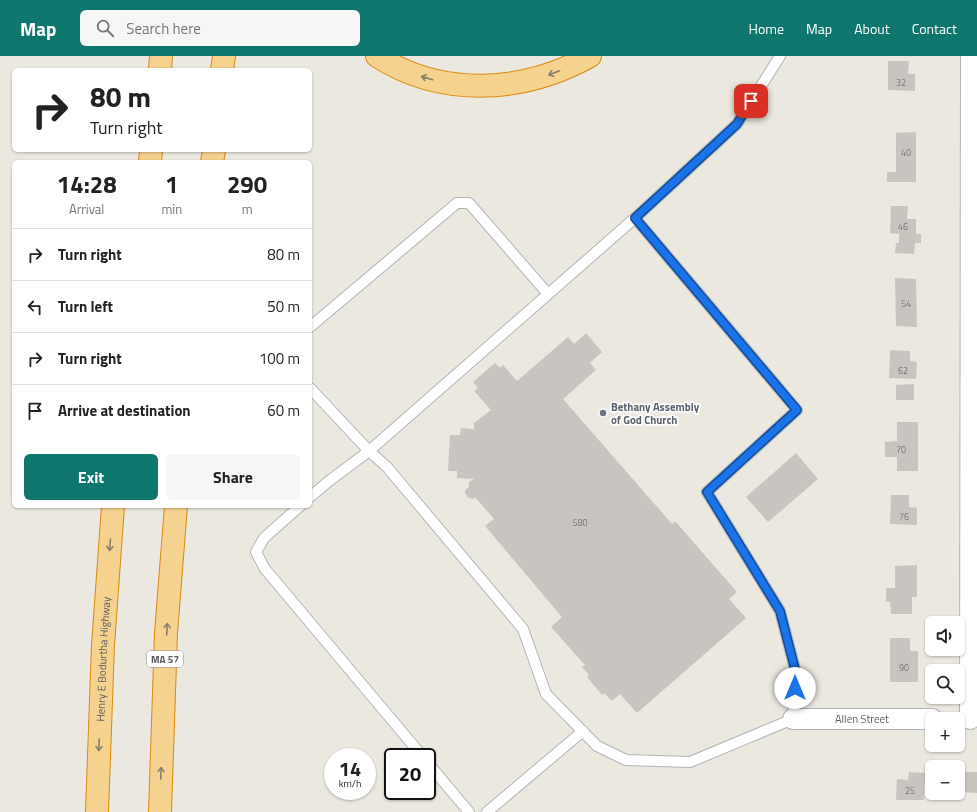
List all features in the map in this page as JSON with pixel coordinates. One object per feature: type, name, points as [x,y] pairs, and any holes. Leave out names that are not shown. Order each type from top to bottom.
[{"type":"highway","points":[[160,68],[162,56]]},
{"type":"highway","points":[[222,68],[224,56]]},
{"type":"highway","points":[[377,56],[412,73],[431,79],[450,84],[485,86],[502,85],[537,78],[569,67],[590,56]]},
{"type":"highway","name":"Henry E Bodurtha Highway","points":[[97,812],[103,645],[113,508]]},
{"type":"highway","name":"MA 57","points":[[160,812],[165,661],[176,508]]},
{"type":"street","points":[[968,719],[971,56]]},
{"type":"street","name":"Allen Street","points":[[793,719],[925,719]]},
{"type":"lane","points":[[312,495],[370,451],[635,218],[737,124],[780,56]]},
{"type":"lane","points":[[312,325],[457,203],[469,203],[548,294]]},
{"type":"lane","points":[[312,390],[387,467],[523,629],[546,694],[598,746],[626,760],[690,762],[793,719],[796,673],[780,611],[707,492],[797,410],[635,218]]},
{"type":"lane","points":[[298,508],[264,538],[256,552],[265,569],[415,748]]},
{"type":"lane","points":[[487,812],[583,731]]},
{"type":"lane","points":[[436,773],[469,812]]},
{"type":"building","points":[[888,61],[909,61],[908,74],[915,74],[915,91],[888,90]]},
{"type":"building","points":[[916,132],[916,182],[887,182],[887,172],[896,172],[896,133]]},
{"type":"building","points":[[891,206],[908,206],[907,219],[916,219],[916,234],[921,234],[921,243],[915,243],[914,254],[895,253],[896,243],[899,243],[899,234],[890,233]]},
{"type":"building","points":[[895,278],[916,279],[917,327],[896,326]]},
{"type":"building","points":[[586,333],[602,352],[590,363],[596,370],[563,399],[672,524],[675,521],[737,592],[729,599],[746,618],[637,713],[620,694],[612,701],[604,693],[602,695],[587,677],[589,675],[582,667],[585,665],[551,627],[562,617],[485,526],[494,519],[475,497],[473,499],[468,498],[465,493],[465,490],[469,487],[469,482],[474,479],[457,478],[457,471],[448,471],[450,435],[460,435],[461,428],[474,429],[474,423],[491,410],[474,391],[478,388],[473,382],[495,363],[500,368],[503,365],[517,381],[568,337],[574,344]]},
{"type":"building","points":[[890,350],[910,351],[910,361],[917,362],[916,379],[889,378]]},
{"type":"building","points":[[914,384],[914,400],[896,400],[896,385]]},
{"type":"building","points":[[897,422],[918,422],[918,471],[897,471],[897,457],[885,457],[885,442],[897,441]]},
{"type":"building","points":[[796,453],[818,479],[768,522],[746,497]]},
{"type":"building","points":[[891,495],[909,495],[909,507],[917,508],[917,525],[890,524]]},
{"type":"building","points":[[917,565],[917,597],[912,597],[912,614],[891,614],[890,602],[886,602],[886,588],[895,588],[895,566]]},
{"type":"building","points":[[890,638],[910,638],[910,651],[918,651],[918,682],[890,682]]},
{"type":"building","points":[[909,772],[925,773],[924,800],[896,800],[897,779],[908,780]]},
{"type":"building","points":[[965,772],[977,772],[977,793],[965,792]]},
{"type":"place","name":"Bethany Assembly of God Church","points":[[603,413]]},
{"type":"route","points":[[751,101],[737,124],[635,218],[797,410],[707,492],[780,611],[796,673],[795,688]]}]
